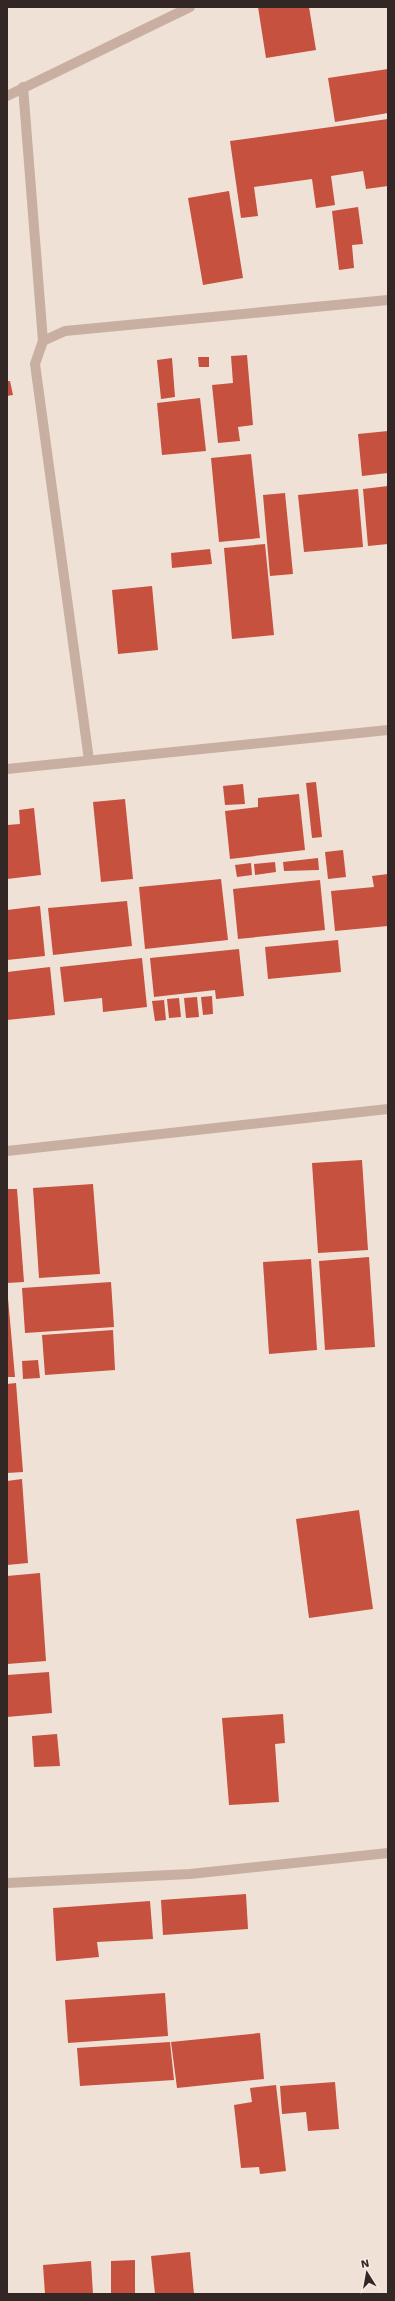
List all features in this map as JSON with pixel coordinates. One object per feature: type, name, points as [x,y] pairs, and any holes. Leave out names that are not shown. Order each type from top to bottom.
[{"type":"street","points":[[7,96],[190,7]]},
{"type":"street","points":[[23,87],[43,342],[35,364],[89,760]]},
{"type":"street","points":[[43,342],[65,331],[388,300]]},
{"type":"street","points":[[7,769],[388,730]]},
{"type":"street","points":[[7,1151],[388,1109]]},
{"type":"street","points":[[7,1883],[190,1874],[388,1853]]},
{"type":"building","points":[[258,7],[309,7],[316,50],[266,58]]},
{"type":"building","points":[[388,69],[388,113],[335,122],[328,78]]},
{"type":"building","points":[[388,119],[388,186],[366,189],[363,171],[331,176],[335,205],[316,208],[312,179],[254,187],[258,216],[241,218],[230,141]]},
{"type":"building","points":[[229,191],[243,278],[203,285],[188,198]]},
{"type":"building","points":[[358,207],[363,244],[352,245],[354,268],[339,270],[332,211]]},
{"type":"building","points":[[247,355],[253,425],[238,427],[240,441],[218,443],[212,385],[233,383],[231,356]]},
{"type":"building","points":[[198,357],[209,357],[209,367],[199,367]]},
{"type":"building","points":[[172,358],[175,397],[161,399],[157,360]]},
{"type":"building","points":[[7,381],[10,381],[13,395],[7,396]]},
{"type":"building","points":[[200,398],[206,451],[162,455],[157,403]]},
{"type":"building","points":[[388,431],[388,473],[362,476],[358,434]]},
{"type":"building","points":[[251,454],[260,538],[219,542],[211,458]]},
{"type":"building","points":[[388,486],[388,544],[368,546],[363,489]]},
{"type":"building","points":[[358,489],[363,547],[304,552],[298,495]]},
{"type":"building","points":[[285,493],[293,574],[270,576],[263,495]]},
{"type":"building","points":[[265,544],[274,635],[232,639],[224,548]]},
{"type":"building","points":[[210,549],[212,564],[172,568],[171,553]]},
{"type":"building","points":[[152,586],[158,650],[118,654],[112,590]]},
{"type":"building","points":[[316,782],[322,837],[312,838],[306,783]]},
{"type":"building","points":[[243,784],[245,804],[225,805],[223,786]]},
{"type":"building","points":[[299,794],[305,850],[230,859],[225,811],[258,807],[258,798]]},
{"type":"building","points":[[125,799],[133,879],[101,882],[93,802]]},
{"type":"building","points":[[34,808],[41,875],[7,879],[7,825],[20,824],[19,810]]},
{"type":"building","points":[[343,850],[346,877],[328,879],[325,852]]},
{"type":"building","points":[[318,858],[319,870],[284,871],[283,862]]},
{"type":"building","points":[[275,862],[276,872],[255,875],[254,864]]},
{"type":"building","points":[[251,863],[252,875],[237,877],[235,865]]},
{"type":"building","points":[[388,874],[388,926],[335,931],[331,891],[374,887],[372,876]]},
{"type":"building","points":[[221,879],[228,940],[145,949],[139,887]]},
{"type":"building","points":[[320,880],[325,930],[238,939],[233,889]]},
{"type":"building","points":[[127,901],[132,946],[53,955],[48,908]]},
{"type":"building","points":[[40,906],[45,956],[7,960],[7,910]]},
{"type":"building","points":[[338,940],[341,972],[268,979],[265,947]]},
{"type":"building","points":[[239,949],[244,996],[216,999],[215,990],[154,997],[150,958]]},
{"type":"building","points":[[142,958],[147,1007],[103,1012],[102,998],[64,1002],[60,967]]},
{"type":"building","points":[[50,967],[55,1015],[7,1020],[7,972]]},
{"type":"building","points":[[212,996],[213,1014],[203,1015],[201,997]]},
{"type":"building","points":[[197,997],[199,1017],[186,1018],[184,998]]},
{"type":"building","points":[[179,998],[181,1017],[169,1018],[167,999]]},
{"type":"building","points":[[164,1000],[166,1020],[155,1021],[152,1001]]},
{"type":"building","points":[[362,1160],[368,1250],[318,1253],[312,1163]]},
{"type":"building","points":[[93,1184],[100,1274],[39,1278],[33,1188]]},
{"type":"building","points":[[7,1189],[17,1189],[24,1282],[7,1283]]},
{"type":"building","points":[[369,1257],[375,1347],[325,1350],[319,1261]]},
{"type":"building","points":[[311,1259],[317,1350],[269,1354],[263,1262]]},
{"type":"building","points":[[111,1282],[114,1327],[25,1333],[22,1288]]},
{"type":"building","points":[[7,1287],[15,1377],[7,1377]]},
{"type":"building","points":[[113,1330],[115,1370],[45,1375],[42,1335]]},
{"type":"building","points":[[38,1360],[40,1378],[23,1379],[22,1361]]},
{"type":"building","points":[[16,1383],[23,1472],[7,1473],[7,1384]]},
{"type":"building","points":[[22,1479],[28,1563],[7,1565],[7,1481]]},
{"type":"building","points":[[359,1510],[373,1609],[309,1618],[296,1519]]},
{"type":"building","points":[[40,1573],[46,1661],[7,1664],[7,1576]]},
{"type":"building","points":[[49,1672],[52,1713],[7,1717],[7,1675]]},
{"type":"building","points":[[283,1714],[285,1743],[275,1744],[279,1802],[229,1805],[222,1718]]},
{"type":"building","points":[[57,1734],[60,1766],[34,1767],[32,1736]]},
{"type":"building","points":[[246,1894],[248,1929],[163,1935],[161,1900]]},
{"type":"building","points":[[150,1901],[153,1939],[97,1942],[99,1957],[56,1961],[53,1908]]},
{"type":"building","points":[[165,1993],[168,2036],[68,2043],[65,2000]]},
{"type":"building","points":[[260,2033],[264,2079],[177,2088],[171,2042]]},
{"type":"building","points":[[170,2042],[174,2080],[80,2086],[77,2048]]},
{"type":"building","points":[[335,2082],[339,2129],[308,2131],[306,2112],[282,2114],[280,2086]]},
{"type":"building","points":[[276,2085],[286,2171],[260,2174],[259,2167],[241,2168],[234,2105],[252,2102],[250,2088]]},
{"type":"building","points":[[190,2252],[194,2294],[155,2294],[151,2256]]},
{"type":"building","points":[[135,2260],[135,2294],[111,2294],[111,2261]]},
{"type":"building","points":[[91,2261],[93,2294],[45,2294],[43,2265]]}]
